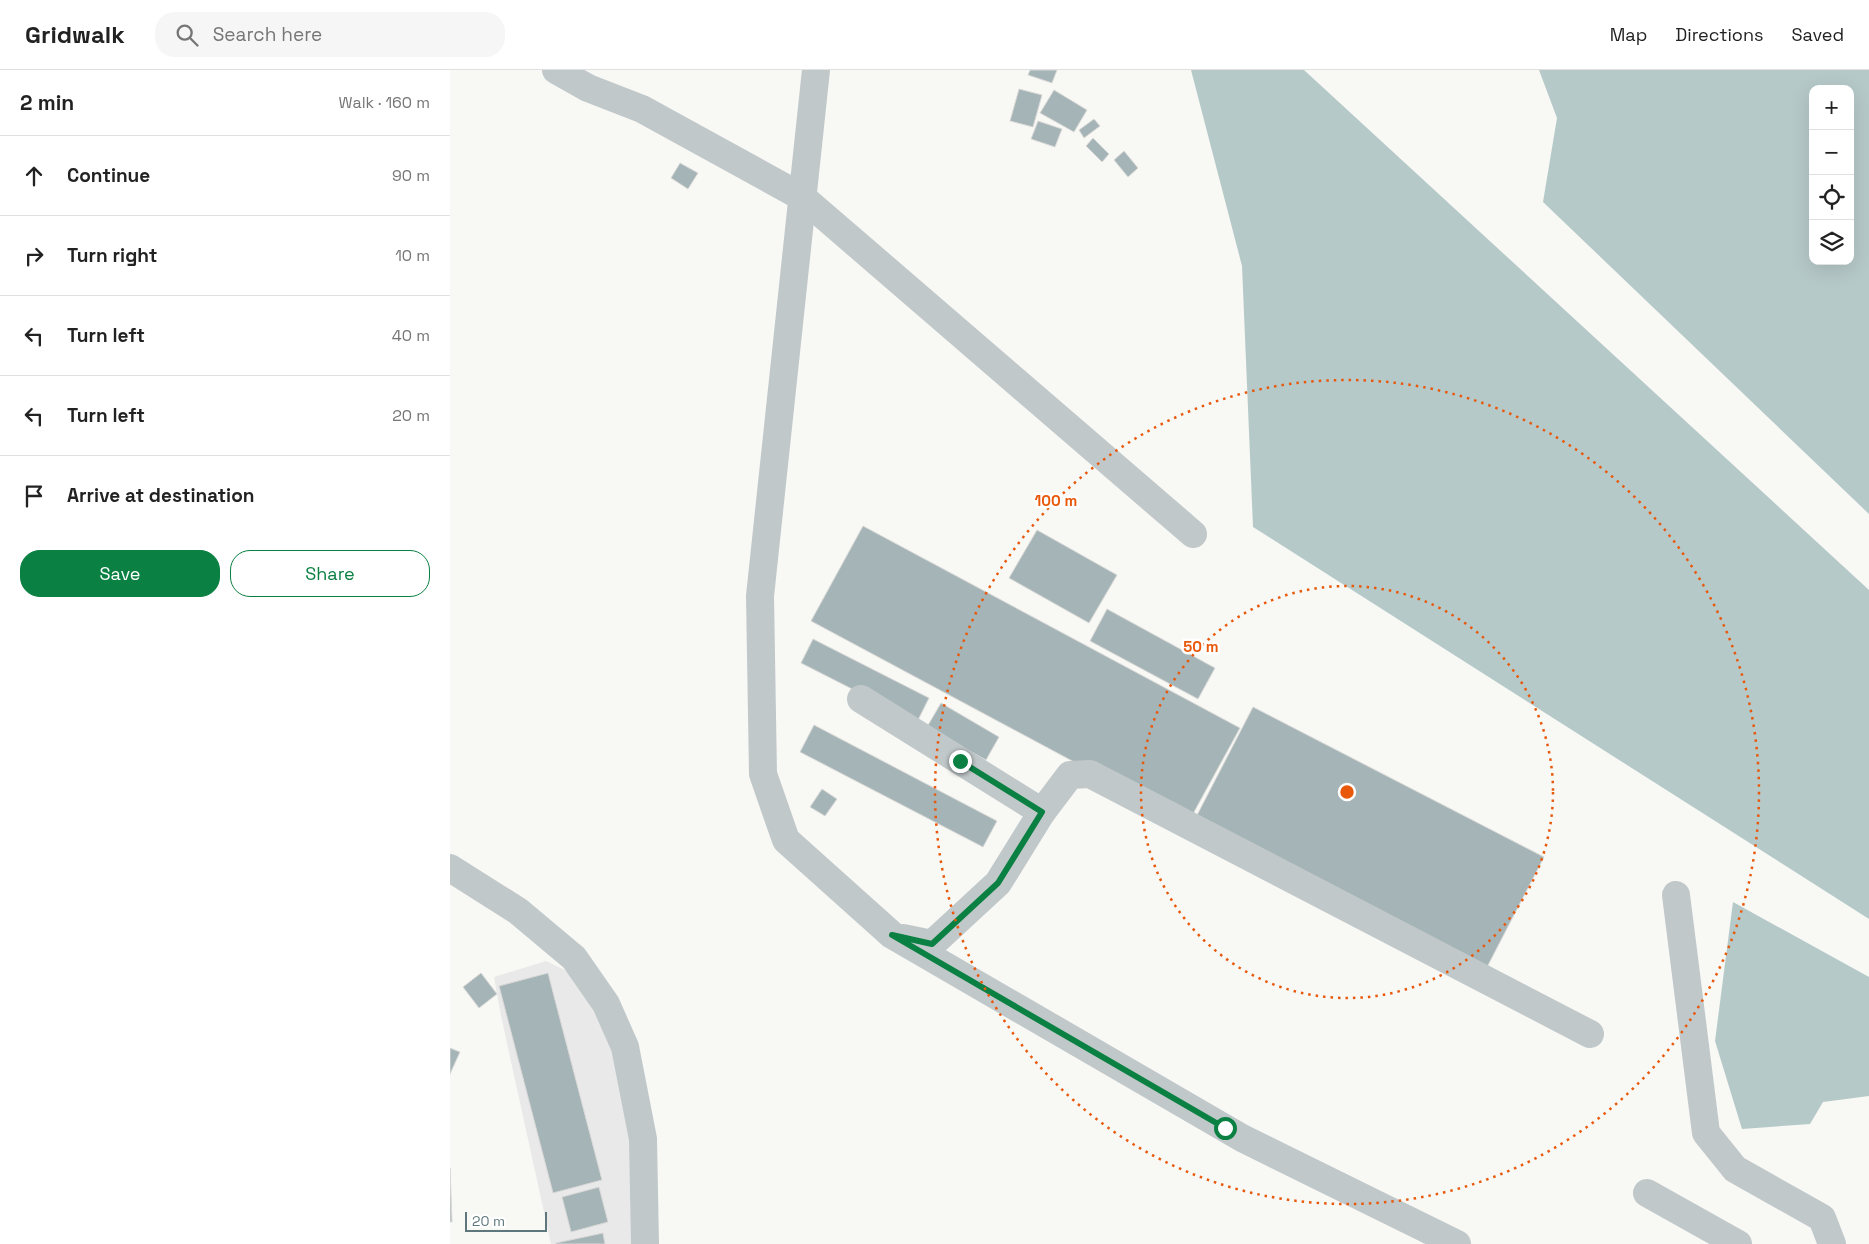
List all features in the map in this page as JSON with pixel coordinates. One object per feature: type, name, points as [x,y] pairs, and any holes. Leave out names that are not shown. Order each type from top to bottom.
[{"type":"street","points":[[556,70],[588,88],[642,110],[802,197],[1193,534]]},
{"type":"street","points":[[816,70],[760,596],[763,774],[786,840],[892,935],[1242,1138],[1457,1244]]},
{"type":"street","points":[[862,699],[1042,812]]},
{"type":"street","points":[[892,935],[932,944],[998,883],[1042,812],[1070,775],[1090,774],[1590,1034]]},
{"type":"street","points":[[450,868],[518,911],[574,958],[606,1004],[625,1047],[643,1139],[645,1244]]},
{"type":"street","points":[[1676,895],[1706,1133],[1734,1169],[1822,1218],[1832,1244]]},
{"type":"street","points":[[1647,1193],[1738,1244]]},
{"type":"shaded area","points":[[1191,70],[1304,70],[1869,590],[1869,919],[1253,527],[1242,266]]},
{"type":"shaded area","points":[[1539,70],[1869,70],[1869,514],[1543,202],[1557,118]]},
{"type":"shaded area","points":[[1733,902],[1869,977],[1869,1096],[1823,1102],[1810,1124],[1742,1129],[1715,1041]]},
{"type":"shaded area","points":[[546,961],[569,972],[591,996],[613,1046],[629,1106],[639,1244],[551,1244],[494,977]]},
{"type":"building","points":[[1030,70],[1057,70],[1052,83],[1028,75]]},
{"type":"building","points":[[1019,89],[1042,95],[1033,127],[1010,121]]},
{"type":"building","points":[[1054,90],[1087,110],[1074,132],[1040,113]]},
{"type":"building","points":[[1094,119],[1100,126],[1084,138],[1079,130]]},
{"type":"building","points":[[1038,121],[1062,129],[1055,147],[1031,139]]},
{"type":"building","points":[[1093,138],[1109,154],[1102,162],[1086,146]]},
{"type":"building","points":[[1124,151],[1138,168],[1128,177],[1114,160]]},
{"type":"building","points":[[680,163],[698,173],[688,189],[671,178]]},
{"type":"building","points":[[863,526],[1240,728],[1188,823],[811,621]]},
{"type":"building","points":[[1037,530],[1117,575],[1089,623],[1009,578]]},
{"type":"building","points":[[1107,609],[1215,668],[1198,699],[1090,641]]},
{"type":"building","points":[[813,639],[929,698],[917,722],[801,663]]},
{"type":"building","points":[[941,703],[999,737],[986,760],[927,727]]},
{"type":"building","points":[[1253,707],[1544,857],[1485,971],[1194,821]]},
{"type":"building","points":[[814,725],[997,821],[983,847],[800,752]]},
{"type":"building","points":[[822,789],[837,799],[825,816],[810,807]]},
{"type":"building","points":[[481,973],[497,994],[479,1008],[463,987]]},
{"type":"building","points":[[548,973],[602,1180],[553,1193],[499,986]]},
{"type":"building","points":[[450,1048],[460,1052],[450,1074]]},
{"type":"building","points":[[450,1168],[452,1222],[450,1222]]},
{"type":"building","points":[[599,1187],[608,1222],[571,1232],[562,1197]]},
{"type":"building","points":[[603,1233],[605,1244],[556,1244],[556,1243]]},
{"type":"route","points":[[960,761],[1042,812],[998,883],[932,944],[892,935],[1225,1128]]}]
